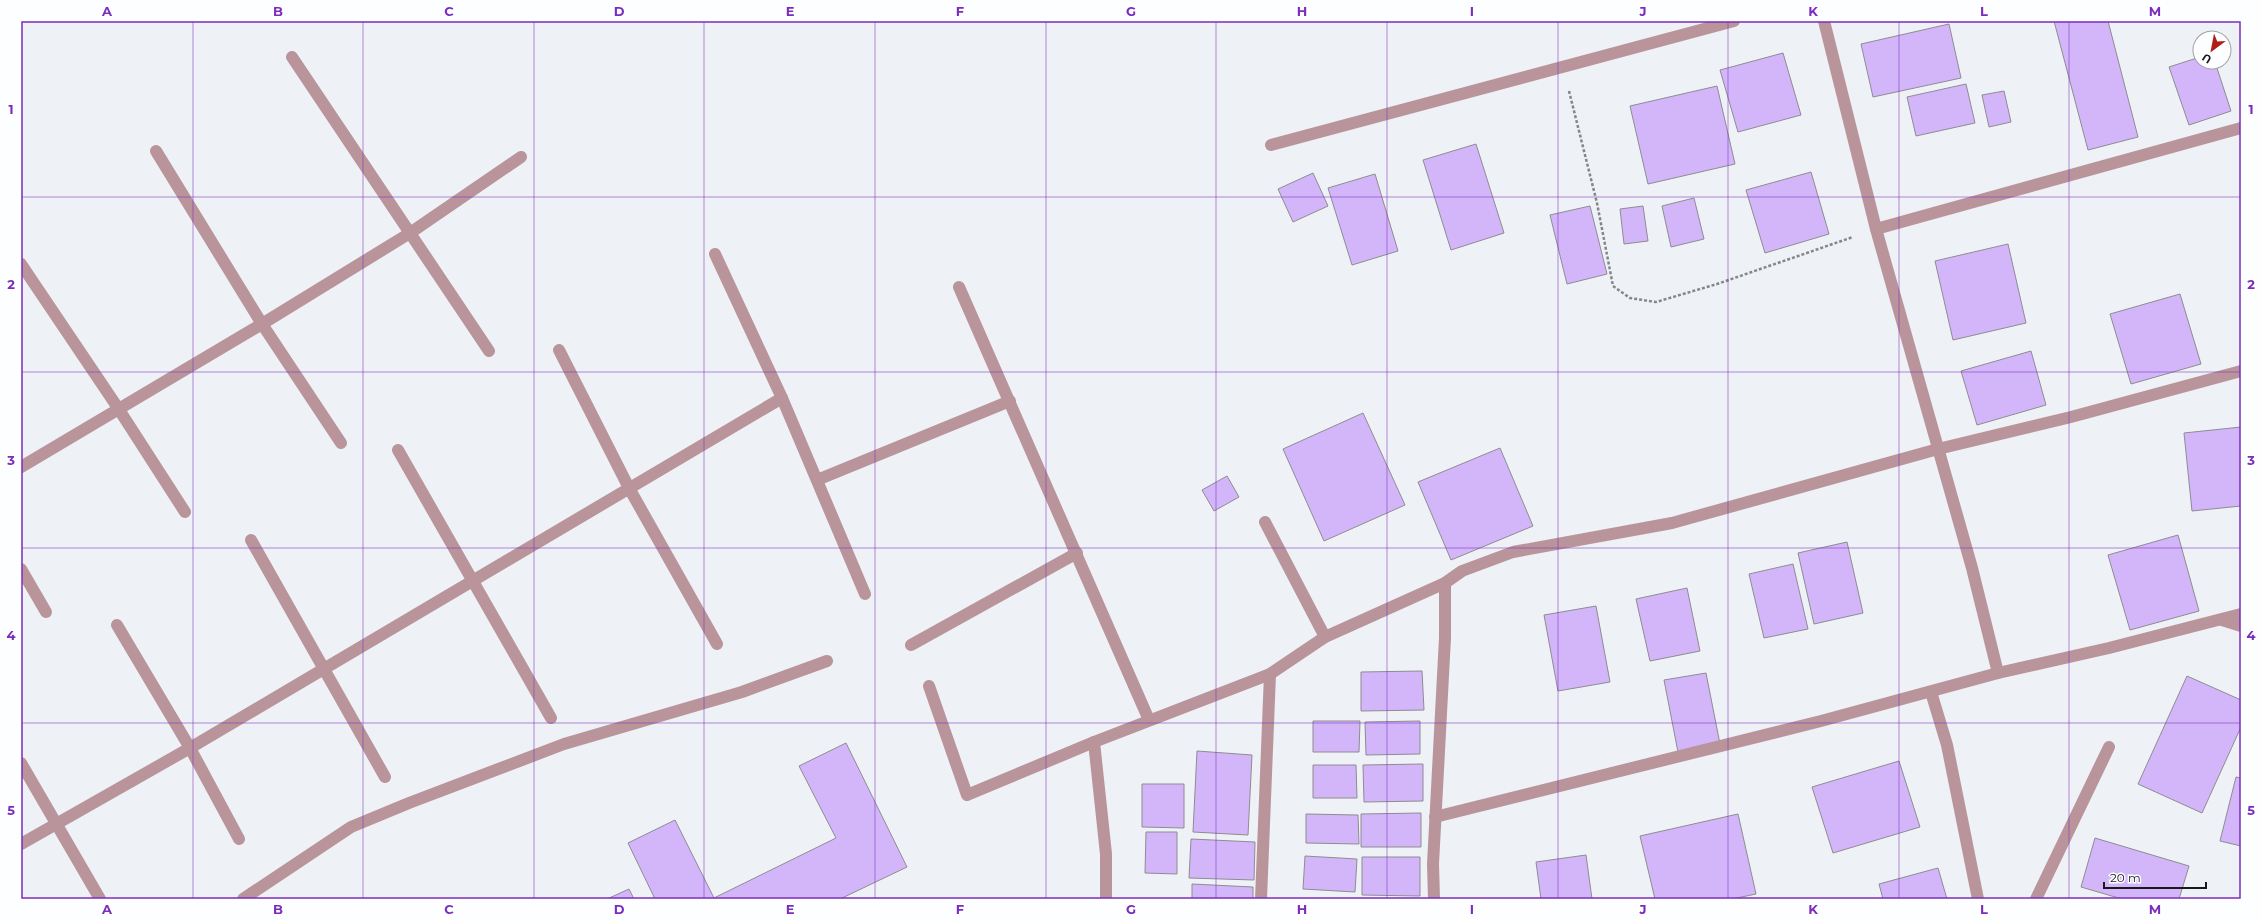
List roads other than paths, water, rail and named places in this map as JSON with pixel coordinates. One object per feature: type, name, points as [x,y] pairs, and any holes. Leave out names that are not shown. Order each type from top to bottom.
[{"type":"street","points":[[1271,145],[1734,21]]},
{"type":"street","points":[[1824,21],[1876,229],[1972,568],[1998,672]]},
{"type":"street","points":[[292,58],[489,351]]},
{"type":"street","points":[[1876,229],[2241,128]]},
{"type":"street","points":[[156,151],[262,324],[341,443]]},
{"type":"street","points":[[21,467],[118,408],[262,324],[410,233],[521,157]]},
{"type":"street","points":[[715,254],[782,398],[865,594]]},
{"type":"street","points":[[21,264],[118,408],[185,512]]},
{"type":"street","points":[[959,287],[1149,720]]},
{"type":"street","points":[[559,350],[629,488],[717,644]]},
{"type":"street","points":[[929,686],[966,795],[1149,720],[1270,674],[1325,637],[1445,583],[1462,571],[1513,552],[1672,523],[1938,449],[2071,417],[2241,371]]},
{"type":"street","points":[[21,844],[56,826],[190,748],[782,398]]},
{"type":"street","points":[[816,480],[1010,401]]},
{"type":"street","points":[[398,450],[551,718]]},
{"type":"street","points":[[1265,522],[1325,637]]},
{"type":"street","points":[[251,540],[386,777]]},
{"type":"street","points":[[911,645],[1077,553]]},
{"type":"street","points":[[21,569],[46,612]]},
{"type":"street","points":[[1434,899],[1436,817],[1445,638],[1445,583]]},
{"type":"street","points":[[1436,817],[1931,692],[1998,672],[2109,648],[2241,614]]},
{"type":"street","points":[[2222,620],[2241,626]]},
{"type":"street","points":[[117,625],[190,748],[239,839]]},
{"type":"street","points":[[243,899],[351,827],[409,803],[564,744],[742,692],[827,661]]},
{"type":"street","points":[[1261,899],[1270,674]]},
{"type":"street","points":[[1931,692],[1947,745],[1978,899]]},
{"type":"street","points":[[1094,742],[1106,854],[1106,899]]},
{"type":"street","points":[[2036,899],[2109,747]]},
{"type":"street","points":[[21,763],[56,826],[100,899]]}]
